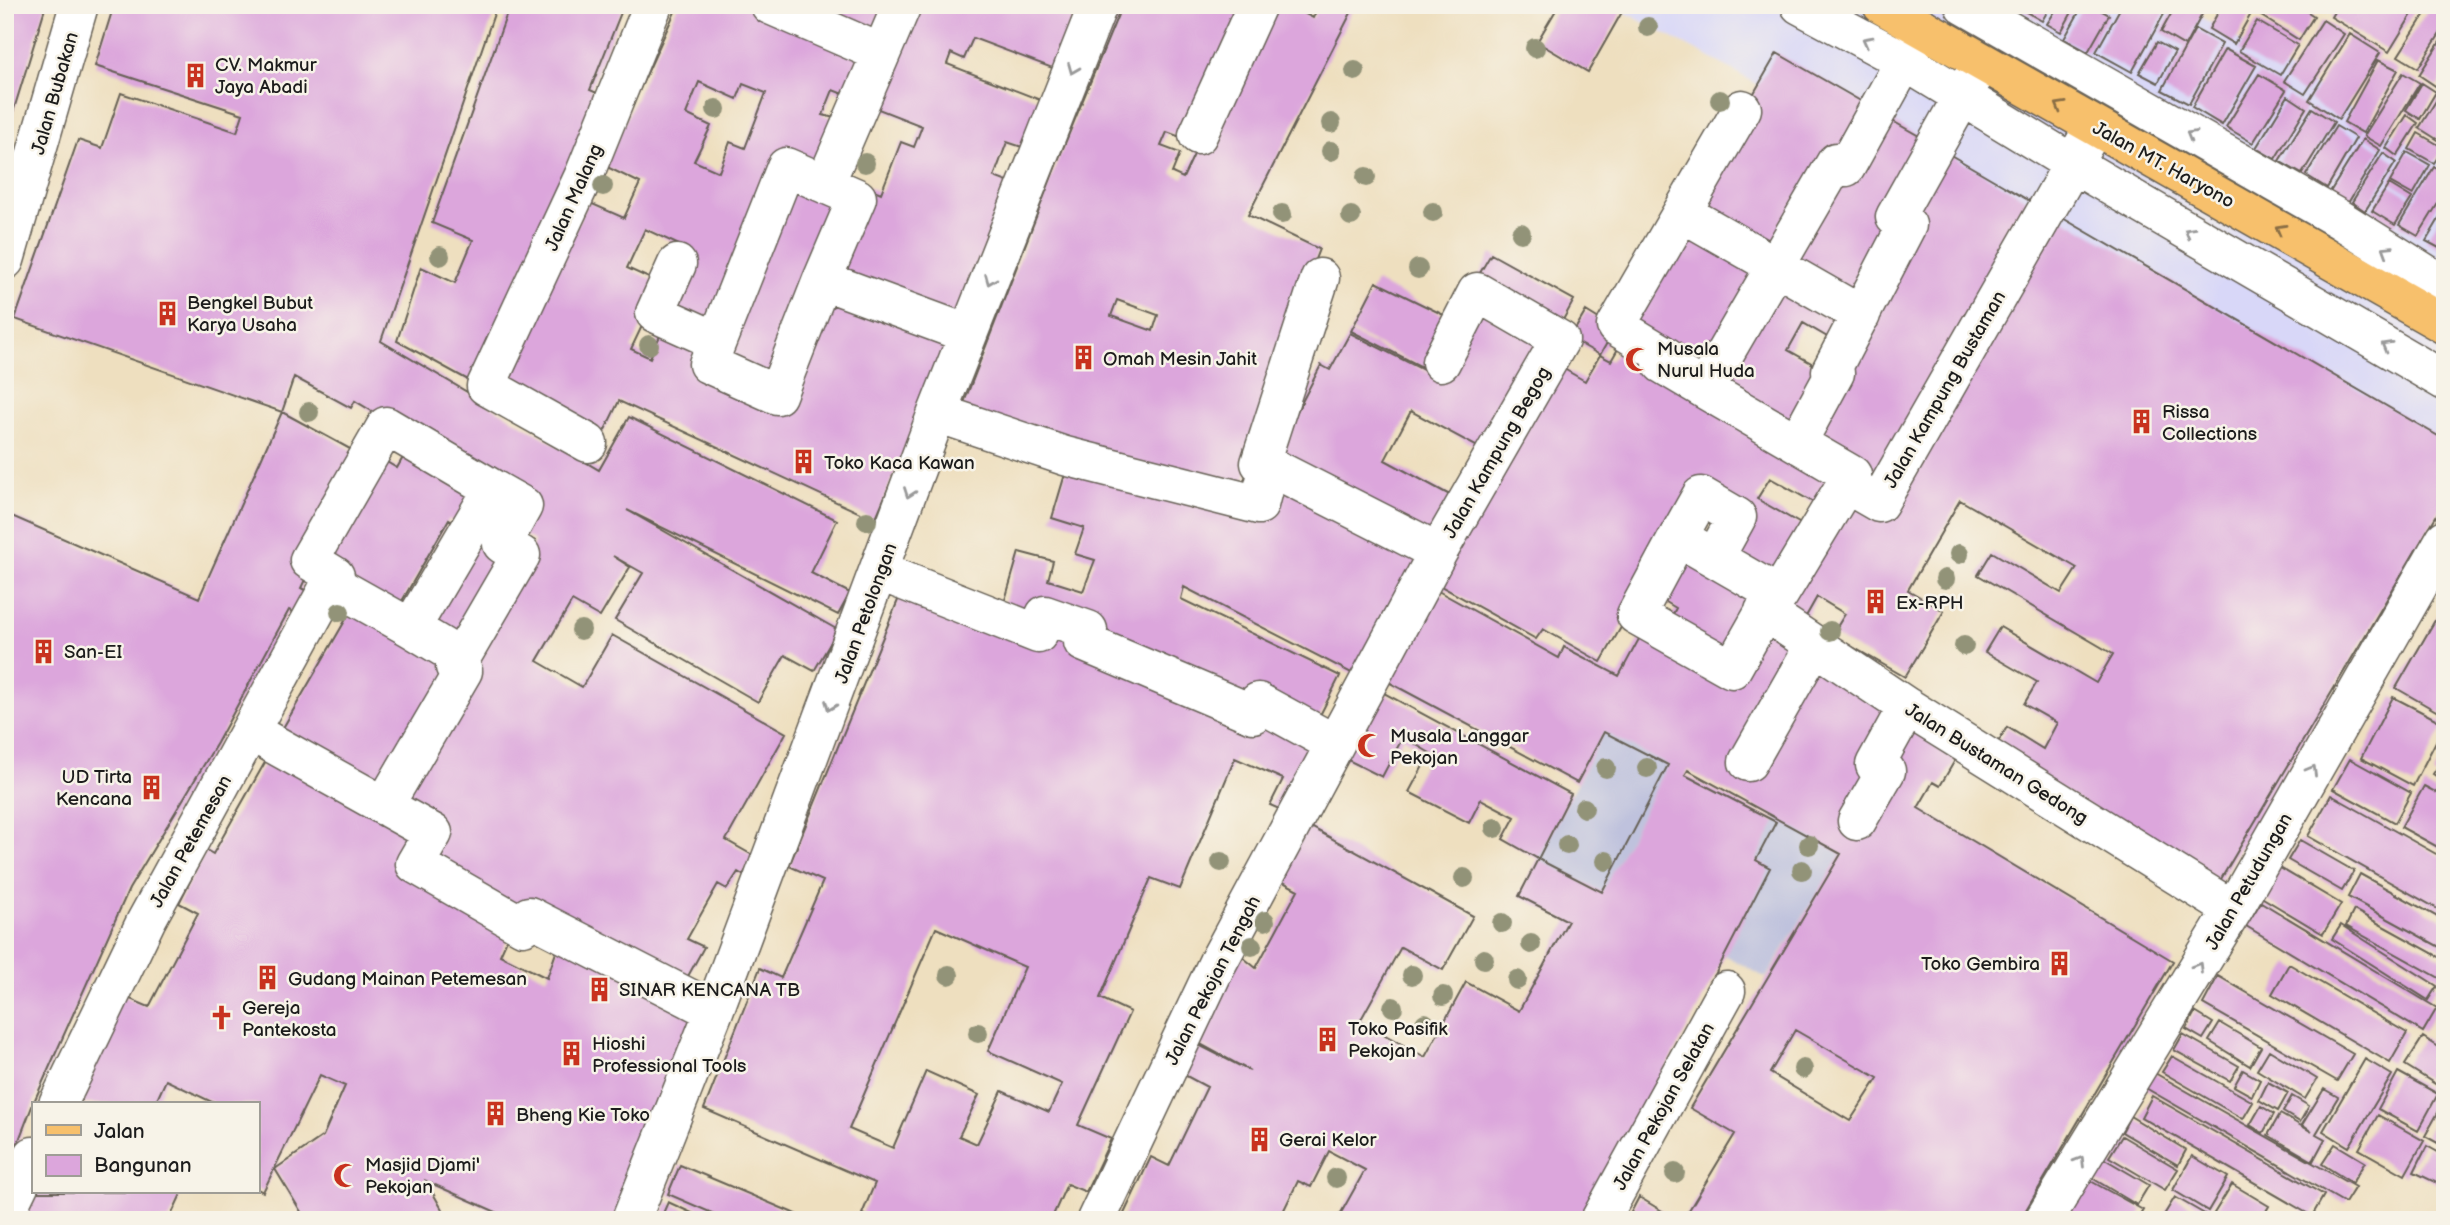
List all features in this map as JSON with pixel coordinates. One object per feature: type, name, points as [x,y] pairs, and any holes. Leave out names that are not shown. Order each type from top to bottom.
[{"type":"main road","name":"Jalan MT. Haryono","points":[[1882,5],[2095,126],[2330,236],[2445,325]]},
{"type":"street","name":"Jalan Bubakan","points":[[5,261],[79,5]]},
{"type":"street","name":"Jalan Malang","points":[[588,443],[486,386],[585,173],[653,5]]},
{"type":"street","points":[[770,5],[881,53]]},
{"type":"street","points":[[825,184],[902,5]]},
{"type":"street","name":"Jalan Petolongan","points":[[631,1220],[715,1011],[881,572],[937,413],[1098,5]]},
{"type":"street","points":[[1198,135],[1257,5]]},
{"type":"street","points":[[1800,5],[1906,62],[2073,164],[2445,381]]},
{"type":"street","points":[[1964,5],[2330,236],[2445,286]]},
{"type":"street","points":[[1704,389],[1836,162],[1846,167],[1923,29]]},
{"type":"street","points":[[1797,443],[1835,373],[1831,371],[1907,225],[1895,217],[1981,61]]},
{"type":"street","points":[[1742,109],[1616,326],[1667,357],[1662,364],[1852,475],[1779,595],[1770,602]]},
{"type":"street","name":"Jalan Kampung Bustaman","points":[[1846,484],[1879,503],[2095,126]]},
{"type":"street","points":[[786,167],[857,198],[822,280],[777,395],[708,364],[786,167]]},
{"type":"street","points":[[1683,212],[1861,315]]},
{"type":"street","points":[[677,264],[655,313],[718,341]]},
{"type":"street","points":[[937,413],[1065,456],[1259,505],[1269,467],[1260,463],[1320,278]]},
{"type":"street","points":[[822,280],[968,334]]},
{"type":"street","name":"Jalan Kampung Begog","points":[[1269,467],[1438,552],[1560,340],[1477,292],[1441,362]]},
{"type":"street","points":[[384,806],[463,671],[455,667],[461,658],[522,555],[502,544],[523,506],[386,426],[309,561],[335,576],[331,583],[461,658]]},
{"type":"street","points":[[411,628],[493,489]]},
{"type":"street","name":"Jalan Bustaman Gedong","points":[[1770,602],[1732,669],[1636,615],[1678,537],[1715,557],[1770,602],[1814,646],[2232,910]]},
{"type":"street","name":"Jalan Petudungan","points":[[2044,1220],[2232,910],[2445,539]]},
{"type":"street","name":"Jalan Pekojan Tengah","points":[[1096,1220],[1217,964],[1438,552]]},
{"type":"street","points":[[881,572],[1038,634],[1045,615],[1088,630],[1083,642],[1253,714],[1258,702],[1335,744]]},
{"type":"street","name":"Jalan Petemesan","points":[[59,1102],[146,921],[331,583]]},
{"type":"street","points":[[1748,762],[1814,646]]},
{"type":"street","points":[[1857,821],[1886,772],[1875,765],[1907,707]]},
{"type":"street","points":[[250,731],[433,834],[415,864],[523,926],[528,916],[715,1011]]},
{"type":"street","name":"Jalan Pekojan Selatan","points":[[1600,1220],[1726,991]]},
{"type":"street","points":[[5,1214],[32,1158]]},
{"type":"shaded area","points":[[1611,5],[2181,5],[2445,165],[2445,469],[2263,394],[1731,69]]},
{"type":"shaded area","points":[[1604,732],[1668,765],[1602,892],[1538,859]]},
{"type":"shaded area","points":[[1778,818],[1841,854],[1766,978],[1725,955],[1770,868],[1756,860]]},
{"type":"building","points":[[5,5],[46,5],[6,135],[5,135]]},
{"type":"building","points":[[114,5],[358,5],[369,8],[370,5],[497,5],[381,341],[599,470],[629,417],[837,520],[811,573],[850,593],[838,615],[627,510],[838,630],[814,671],[785,655],[758,702],[615,620],[643,573],[613,556],[630,567],[600,617],[572,601],[537,661],[582,687],[612,635],[786,733],[726,840],[754,856],[743,875],[738,872],[727,889],[718,884],[687,939],[704,947],[681,989],[424,860],[390,804],[535,541],[513,529],[385,419],[355,401],[351,408],[294,377],[282,412],[15,319],[78,140],[102,148],[121,93],[237,132],[243,114],[95,66]]},
{"type":"building","points":[[510,5],[624,5],[590,90],[604,96],[470,381],[397,341],[421,267],[455,283],[473,240],[432,223]]},
{"type":"building","points":[[678,5],[759,5],[872,52],[853,98],[833,90],[823,115],[834,118],[814,172],[784,161],[719,330],[666,310],[690,250],[645,229],[627,268],[662,284],[631,349],[650,358],[664,327],[778,400],[824,285],[952,335],[875,520],[619,401],[604,432],[501,381],[588,202],[624,218],[640,183],[605,166]],"holes":[[[699,82],[737,99],[743,84],[766,93],[745,148],[730,142],[719,172],[694,161],[711,126],[686,114]]]},
{"type":"building","points":[[781,5],[889,5],[872,44]]},
{"type":"building","points":[[910,5],[1080,5],[1055,69],[973,38],[964,59],[951,53],[947,64],[1043,101],[1025,148],[1007,142],[994,177],[1010,183],[957,322],[831,274],[865,186],[881,193],[901,142],[914,147],[922,126],[868,105]]},
{"type":"building","points":[[1122,5],[1252,5],[1191,141],[1167,132],[1161,146],[1180,153],[1172,173],[1183,178],[1264,5],[1288,5],[1313,18],[1319,5],[1355,5],[1248,215],[1319,249],[1299,301],[1241,491],[960,413],[1057,163]],"holes":[[[1117,300],[1158,315],[1153,331],[1111,316]]]},
{"type":"building","points":[[1559,5],[1626,5],[1588,72],[1537,42]]},
{"type":"building","points":[[2014,5],[2051,5],[2042,21]]},
{"type":"building","points":[[2059,5],[2076,5],[2061,32],[2047,24]]},
{"type":"building","points":[[2083,5],[2091,5],[2109,15],[2088,52],[2064,39]]},
{"type":"building","points":[[2122,5],[2169,5],[2132,72],[2096,52]]},
{"type":"building","points":[[2176,5],[2207,5],[2185,46],[2161,32]]},
{"type":"building","points":[[2222,5],[2256,5],[2234,44],[2209,29]]},
{"type":"building","points":[[2263,5],[2297,5],[2314,16],[2299,40],[2258,14]]},
{"type":"building","points":[[2338,5],[2404,5],[2414,11],[2389,52],[2331,17]]},
{"type":"building","points":[[2430,6],[2445,15],[2445,26],[2418,68],[2398,56]]},
{"type":"building","points":[[2323,20],[2344,34],[2305,94],[2284,81]]},
{"type":"building","points":[[2257,21],[2298,45],[2280,75],[2239,51]]},
{"type":"building","points":[[2195,29],[2222,44],[2189,104],[2162,90]]},
{"type":"building","points":[[2350,34],[2380,53],[2339,119],[2309,100]]},
{"type":"building","points":[[2445,34],[2445,75],[2437,87],[2419,75]]},
{"type":"building","points":[[2157,42],[2175,52],[2158,83],[2139,73]]},
{"type":"building","points":[[2225,49],[2256,66],[2222,125],[2192,107]]},
{"type":"building","points":[[1777,53],[1871,107],[1775,262],[1686,211]]},
{"type":"building","points":[[2378,60],[2398,70],[2363,133],[2344,122]]},
{"type":"building","points":[[2403,73],[2420,83],[2381,146],[2364,136]]},
{"type":"building","points":[[2259,74],[2286,90],[2253,143],[2226,127]]},
{"type":"building","points":[[2422,83],[2436,92],[2420,119],[2406,110]]},
{"type":"building","points":[[2441,93],[2445,95],[2443,143],[2419,128]]},
{"type":"building","points":[[2288,96],[2306,108],[2275,159],[2256,148]]},
{"type":"building","points":[[2312,108],[2334,122],[2302,174],[2279,161]]},
{"type":"building","points":[[2407,115],[2418,123],[2397,156],[2386,148]]},
{"type":"building","points":[[1889,119],[1933,144],[1861,309],[1780,263]]},
{"type":"building","points":[[2336,126],[2356,138],[2327,188],[2306,175]]},
{"type":"building","points":[[2418,133],[2444,148],[2434,163],[2409,149]]},
{"type":"building","points":[[2363,139],[2380,150],[2348,203],[2330,192]]},
{"type":"building","points":[[1942,150],[2040,207],[1880,484],[1802,441]]},
{"type":"building","points":[[2407,152],[2430,165],[2413,195],[2390,182]]},
{"type":"building","points":[[2383,153],[2396,162],[2365,211],[2352,202]]},
{"type":"building","points":[[2434,167],[2445,173],[2445,192],[2418,236],[2399,225]]},
{"type":"building","points":[[788,174],[853,200],[774,390],[711,363]]},
{"type":"building","points":[[2389,184],[2412,198],[2395,225],[2372,211]]},
{"type":"building","points":[[2445,209],[2445,251],[2426,241]]},
{"type":"building","points":[[2054,213],[2445,440],[2445,501],[2218,884],[1994,749],[2007,727],[2043,749],[2057,723],[2024,704],[2037,682],[1985,652],[2000,627],[2096,683],[2113,654],[1978,575],[1992,552],[2061,593],[2077,568],[1960,500],[1908,590],[1944,611],[1905,677],[1832,635],[1845,614],[1817,597],[1800,627],[1773,611],[1844,494],[1878,514]]},
{"type":"building","points":[[1683,216],[1771,267],[1703,384],[1619,325]]},
{"type":"building","points":[[1491,254],[1574,300],[1558,329],[1474,283]]},
{"type":"building","points":[[1778,270],[1858,316],[1841,345],[1803,323],[1788,350],[1831,374],[1796,437],[1710,389]]},
{"type":"building","points":[[1376,282],[1456,321],[1477,303],[1547,340],[1485,451],[1411,411],[1385,460],[1459,500],[1435,541],[1273,458],[1321,365],[1330,370],[1350,333],[1429,373],[1430,371],[1351,331]]},
{"type":"building","points":[[1586,311],[1615,329],[1600,355],[1570,338]]},
{"type":"building","points":[[1626,335],[1845,475],[1825,509],[1770,478],[1757,499],[1813,531],[1778,589],[1719,554],[1738,522],[1701,489],[1601,662],[1543,629],[1536,639],[1432,581],[1557,365],[1585,381],[1600,355],[1611,361]]},
{"type":"building","points":[[282,412],[363,456],[301,588],[314,595],[302,616],[289,610],[217,743],[129,889],[32,1102],[5,1176],[5,513],[199,598]]},
{"type":"building","points":[[410,445],[488,490],[465,529],[449,519],[398,608],[315,559],[375,455],[397,468]]},
{"type":"building","points":[[1068,464],[1170,492],[1278,480],[1428,553],[1363,679],[1184,587],[1181,599],[1340,676],[1314,727],[1037,617],[1003,607],[1019,552],[1053,561],[1048,580],[1083,591],[1095,560],[1075,554],[1084,528],[1052,518]]},
{"type":"building","points":[[494,495],[514,564],[464,648],[419,620]]},
{"type":"building","points":[[1678,545],[1770,596],[1731,665],[1666,627],[1676,608],[1651,593]]},
{"type":"building","points":[[1429,586],[1559,658],[1564,647],[1619,676],[1646,626],[1738,676],[1768,621],[1817,651],[1905,716],[1961,750],[1940,786],[1933,782],[1918,808],[2173,961],[2020,1220],[1683,1220],[1735,1134],[1690,1108],[1841,854],[1688,770],[1685,775],[1776,822],[1756,860],[1770,868],[1687,1029],[1583,1220],[1337,1220],[1365,1170],[1329,1151],[1311,1187],[1298,1181],[1279,1220],[1121,1220],[1151,1157],[1169,1166],[1207,1087],[1177,1071],[1193,1042],[1250,1071],[1191,1039],[1239,954],[1256,968],[1298,890],[1272,876],[1302,822],[1473,916],[1443,970],[1401,947],[1360,1021],[1425,1057],[1466,982],[1519,1011],[1568,921],[1519,896],[1538,859],[1602,892],[1668,765],[1604,732],[1577,783],[1379,677]],"holes":[[[1795,1030],[1878,1078],[1850,1121],[1770,1073]]]},
{"type":"building","points":[[903,588],[1050,619],[1321,738],[1286,812],[1270,805],[1283,779],[1235,758],[1180,889],[1151,878],[1100,998],[1130,1012],[1078,1125],[1111,1139],[1086,1192],[1067,1184],[1051,1220],[873,1220],[862,1214],[875,1183],[704,1109],[760,968],[781,978],[823,881],[789,866]],"holes":[[[936,928],[1025,967],[988,1051],[1062,1084],[1049,1112],[1002,1091],[977,1144],[959,1136],[979,1095],[926,1071],[893,1148],[849,1129]]]},
{"type":"building","points":[[356,602],[459,673],[384,802],[276,740]]},
{"type":"building","points":[[2445,603],[2445,716],[2396,688]]},
{"type":"building","points":[[1373,687],[1571,794],[1538,859],[1503,839],[1515,817],[1481,799],[1469,823],[1409,792],[1430,753],[1403,737],[1382,777],[1338,755]]},
{"type":"building","points":[[2393,697],[2445,724],[2413,786],[2361,758]]},
{"type":"building","points":[[272,750],[426,835],[410,863],[514,924],[500,955],[547,978],[560,941],[699,1011],[616,1220],[514,1220],[426,1181],[448,1220],[306,1220],[275,1169],[323,1136],[345,1086],[320,1075],[263,1192],[259,1190],[259,1102],[212,1102],[166,1080],[156,1102],[64,1102],[114,992],[149,1007],[198,913],[179,903],[206,850],[213,854]]},
{"type":"building","points":[[2445,756],[2445,782],[2433,774]]},
{"type":"building","points":[[2350,759],[2411,793],[2395,823],[2333,789]]},
{"type":"building","points":[[2424,786],[2445,797],[2445,851],[2401,827]]},
{"type":"building","points":[[2331,795],[2445,859],[2445,913],[2308,836]]},
{"type":"building","points":[[2300,840],[2354,871],[2342,891],[2288,860]]},
{"type":"building","points":[[2275,865],[2341,904],[2323,934],[2258,895]]},
{"type":"building","points":[[2360,874],[2445,921],[2445,950],[2348,897]]},
{"type":"building","points":[[2261,902],[2437,1008],[2423,1032],[2246,926]]},
{"type":"building","points":[[2354,910],[2445,960],[2445,981],[2346,926]]},
{"type":"building","points":[[2341,925],[2437,986],[2428,1000],[2332,939]]},
{"type":"building","points":[[2289,964],[2407,1033],[2390,1063],[2272,994]]},
{"type":"building","points":[[2218,976],[2353,1054],[2337,1081],[2203,1004]]},
{"type":"building","points":[[2195,1012],[2213,1023],[2203,1039],[2186,1029]]},
{"type":"building","points":[[2220,1023],[2261,1047],[2250,1066],[2209,1041]]},
{"type":"building","points":[[2183,1034],[2239,1066],[2230,1081],[2174,1050]]},
{"type":"building","points":[[2423,1037],[2445,1051],[2445,1072],[2437,1085],[2405,1065]]},
{"type":"building","points":[[2269,1050],[2317,1079],[2305,1099],[2257,1070]]},
{"type":"building","points":[[2172,1056],[2253,1102],[2243,1119],[2162,1072]]},
{"type":"building","points":[[2365,1059],[2392,1075],[2349,1147],[2323,1131]]},
{"type":"building","points":[[2243,1070],[2260,1080],[2252,1096],[2234,1086]]},
{"type":"building","points":[[2153,1072],[2355,1187],[2345,1203],[2144,1087]]},
{"type":"building","points":[[2398,1072],[2438,1094],[2418,1131],[2378,1109]]},
{"type":"building","points":[[2268,1082],[2288,1093],[2278,1111],[2259,1100]]},
{"type":"building","points":[[2324,1089],[2338,1097],[2316,1134],[2325,1139],[2313,1161],[2268,1135],[2280,1114],[2312,1132],[2302,1125]]},
{"type":"building","points":[[2152,1096],[2324,1195],[2312,1216],[2141,1117]]},
{"type":"building","points":[[2292,1096],[2309,1106],[2300,1122],[2283,1112]]},
{"type":"building","points":[[2445,1100],[2445,1147],[2425,1136]]},
{"type":"building","points":[[2261,1106],[2274,1114],[2263,1133],[2250,1125]]},
{"type":"building","points":[[2378,1115],[2424,1141],[2405,1175],[2359,1149]]},
{"type":"building","points":[[2130,1116],[2186,1150],[2178,1165],[2122,1132]]},
{"type":"building","points":[[2122,1136],[2178,1169],[2165,1190],[2109,1157]]},
{"type":"building","points":[[2335,1144],[2365,1162],[2352,1183],[2322,1164]]},
{"type":"building","points":[[2427,1146],[2445,1156],[2445,1187],[2414,1172]]},
{"type":"building","points":[[2192,1156],[2228,1177],[2208,1211],[2173,1190]]},
{"type":"building","points":[[2103,1158],[2149,1185],[2137,1205],[2092,1178]]},
{"type":"building","points":[[680,1165],[808,1220],[728,1220],[668,1194]]},
{"type":"building","points":[[2087,1179],[2143,1210],[2137,1220],[2055,1220]]},
{"type":"building","points":[[2232,1184],[2269,1206],[2261,1220],[2221,1220],[2213,1215]]},
{"type":"building","points":[[32,1193],[181,1194],[169,1220],[11,1220]]},
{"type":"building","points":[[1639,1197],[1677,1220],[1627,1220]]},
{"type":"building","points":[[2175,1197],[2215,1220],[2173,1220],[2164,1215]]},
{"type":"building","points":[[668,1202],[707,1220],[660,1220]]},
{"type":"place","name":"CV. Makmur Jaya Abadi","points":[[195,75]]},
{"type":"place","name":"Bengkel Bubut Karya Usaha","points":[[167,313]]},
{"type":"place","name":"Omah Mesin Jahit","points":[[1083,358]]},
{"type":"place","name":"Musala Nurul Huda","points":[[1637,359]]},
{"type":"place","name":"Rissa Collections","points":[[2142,422]]},
{"type":"place","name":"Toko Kaca Kawan","points":[[804,462]]},
{"type":"place","name":"Ex-RPH","points":[[1876,602]]},
{"type":"place","name":"San-EI","points":[[44,651]]},
{"type":"place","name":"Musala Langgar Pekojan","points":[[1370,746]]},
{"type":"place","name":"UD Tirta Kencana","points":[[152,787]]},
{"type":"place","name":"Toko Gembira","points":[[2060,963]]},
{"type":"place","name":"Gudang Mainan Petemesan","points":[[268,978]]},
{"type":"place","name":"SINAR KENCANA TB","points":[[599,989]]},
{"type":"place","name":"Gereja Pantekosta","points":[[222,1018]]},
{"type":"place","name":"Toko Pasifik Pekojan","points":[[1328,1039]]},
{"type":"place","name":"Hioshi Professional Tools","points":[[572,1054]]},
{"type":"place","name":"Bheng Kie Toko","points":[[496,1114]]},
{"type":"place","name":"Gerai Kelor","points":[[1259,1139]]},
{"type":"place","name":"Masjid Djami' Pekojan","points":[[345,1175]]}]
